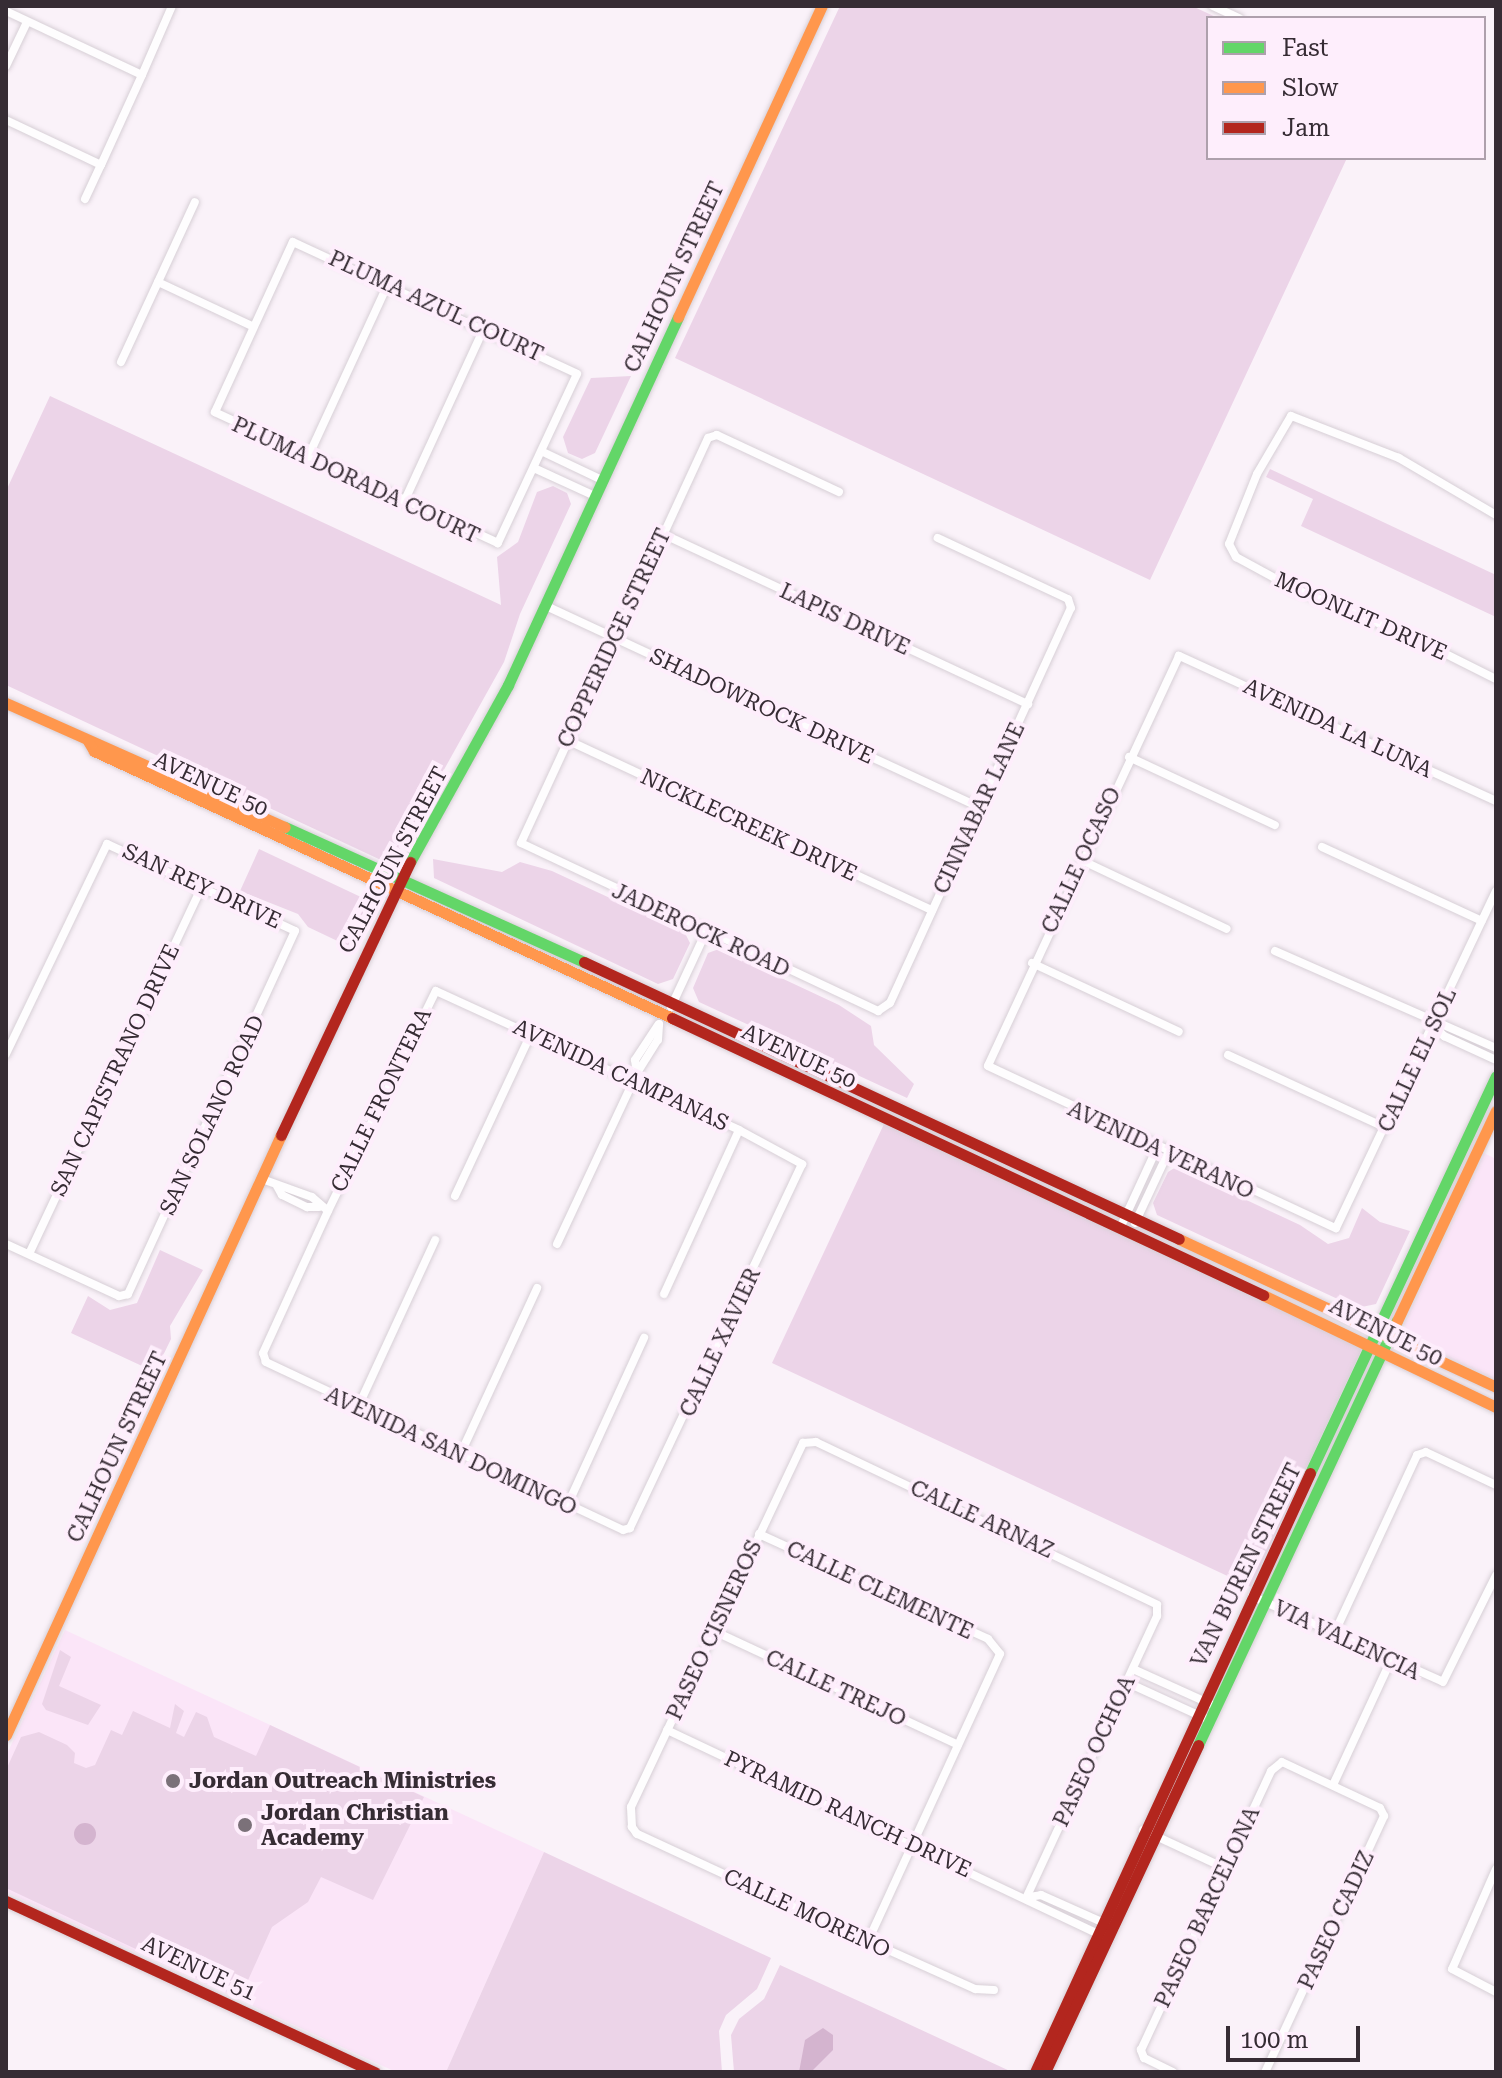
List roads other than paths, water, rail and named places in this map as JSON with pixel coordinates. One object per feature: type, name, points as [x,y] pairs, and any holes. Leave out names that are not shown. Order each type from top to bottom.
[{"type":"street","points":[[85,199],[172,6]]},
{"type":"street","name":"CALHOUN STREET","points":[[6,1735],[395,891],[482,739],[822,6]]},
{"type":"street","points":[[1213,6],[1235,16]]},
{"type":"street","points":[[6,11],[142,75]]},
{"type":"street","points":[[6,66],[27,22]]},
{"type":"street","points":[[6,120],[101,165]]},
{"type":"street","points":[[121,362],[195,202]]},
{"type":"street","name":"PLUMA AZUL COURT","points":[[252,326],[293,242],[484,328],[577,374],[543,452]]},
{"type":"street","points":[[158,282],[252,326]]},
{"type":"street","points":[[308,457],[388,284]]},
{"type":"street","name":"PLUMA DORADA COURT","points":[[252,326],[215,412],[498,543],[536,469]]},
{"type":"street","points":[[404,502],[484,328]]},
{"type":"street","name":"MOONLIT DRIVE","points":[[1496,515],[1399,458],[1291,416],[1251,485],[1230,549],[1295,589],[1412,637],[1496,679]]},
{"type":"street","name":"COPPERIDGE STREET","points":[[521,843],[614,638],[712,435],[839,492]]},
{"type":"street","points":[[595,496],[536,469],[543,452],[602,480]]},
{"type":"street","name":"LAPIS DRIVE","points":[[663,534],[1028,704]]},
{"type":"street","name":"CINNABAR LANE","points":[[883,1011],[1028,704],[1071,603],[938,538]]},
{"type":"street","name":"SHADOWROCK DRIVE","points":[[544,605],[980,807]]},
{"type":"street","name":"CALLE OCASO","points":[[988,1066],[1032,963],[1179,656]]},
{"type":"street","name":"AVENIDA LA LUNA","points":[[1179,656],[1496,801]]},
{"type":"street","name":"AVENUE 50","points":[[6,703],[88,741],[99,740],[673,1003],[1129,1222],[1496,1407]]},
{"type":"street","name":"NICKLECREEK DRIVE","points":[[567,740],[932,910]]},
{"type":"street","name":"AVENUE 50","points":[[88,741],[94,751],[662,1020],[1129,1222],[1496,1387]]},
{"type":"street","points":[[1129,757],[1275,825]]},
{"type":"street","name":"JADEROCK ROAD","points":[[521,843],[706,932],[883,1011]]},
{"type":"street","name":"SAN REY DRIVE","points":[[6,1054],[107,844],[295,931]]},
{"type":"street","points":[[1322,847],[1482,921]]},
{"type":"street","points":[[1081,860],[1227,929]]},
{"type":"street","name":"SAN CAPISTRANO DRIVE","points":[[29,1254],[202,886]]},
{"type":"street","name":"CALLE EL SOL","points":[[1336,1228],[1496,891]]},
{"type":"street","name":"SAN SOLANO ROAD","points":[[29,1254],[124,1297],[295,931]]},
{"type":"street","points":[[557,1244],[635,1077],[635,1060],[673,1003],[706,932]]},
{"type":"street","points":[[1275,951],[1434,1025],[1449,1026],[1496,1048]]},
{"type":"street","points":[[1032,963],[1179,1032]]},
{"type":"street","name":"AVENIDA CAMPANAS","points":[[436,991],[635,1077],[802,1164]]},
{"type":"street","name":"CALLE FRONTERA","points":[[266,1362],[263,1353],[323,1209],[436,991]]},
{"type":"street","points":[[1434,1025],[1444,1036],[1496,1060]]},
{"type":"street","points":[[455,1196],[531,1034]]},
{"type":"street","points":[[1228,1055],[1386,1128]]},
{"type":"street","name":"AVENIDA VERANO","points":[[988,1066],[1157,1148],[1336,1228]]},
{"type":"street","name":"VAN BUREN STREET","points":[[1385,1335],[1496,1076]]},
{"type":"street","name":"VAN BUREN STREET","points":[[1035,2072],[1098,1927],[1252,1596],[1496,1111]]},
{"type":"street","points":[[664,1294],[739,1130]]},
{"type":"street","points":[[1129,1222],[1157,1148]]},
{"type":"street","points":[[1129,1222],[1168,1153]]},
{"type":"street","name":"CALLE XAVIER","points":[[636,1520],[802,1164]]},
{"type":"street","points":[[262,1179],[312,1197],[323,1209]]},
{"type":"street","points":[[358,1407],[435,1240]]},
{"type":"street","points":[[6,1244],[29,1254]]},
{"type":"street","points":[[460,1455],[537,1288]]},
{"type":"street","points":[[568,1504],[644,1338]]},
{"type":"street","name":"VAN BUREN STREET","points":[[1045,2072],[1267,1603],[1378,1349]]},
{"type":"street","name":"AVENIDA SAN DOMINGO","points":[[266,1362],[623,1530],[636,1520]]},
{"type":"street","points":[[1450,1386],[1496,1400]]},
{"type":"street","name":"CALLE ARNAZ","points":[[803,1443],[816,1442],[1157,1605]]},
{"type":"street","name":"PASEO CISNEROS","points":[[630,1820],[631,1807],[803,1443]]},
{"type":"street","points":[[1334,1634],[1421,1452],[1496,1485]]},
{"type":"street","name":"CALLE CLEMENTE","points":[[759,1534],[988,1639],[998,1649],[998,1660],[958,1745]]},
{"type":"street","name":"VIA VALENCIA","points":[[1252,1596],[1443,1682],[1496,1575]]},
{"type":"street","name":"PASEO OCHOA","points":[[1028,1897],[1157,1616],[1157,1605]]},
{"type":"street","name":"CALLE TREJO","points":[[714,1631],[958,1745]]},
{"type":"street","points":[[1333,1785],[1391,1660]]},
{"type":"street","points":[[1133,1669],[1217,1707]]},
{"type":"street","points":[[1126,1682],[1211,1721]]},
{"type":"street","name":"PYRAMID RANCH DRIVE","points":[[667,1730],[1028,1897],[1041,1895],[1112,1934]]},
{"type":"street","points":[[868,1941],[958,1745]]},
{"type":"street","name":"PASEO BARCELONA","points":[[1173,2072],[1141,2054],[1277,1762],[1333,1785]]},
{"type":"street","name":"PASEO CADIZ","points":[[1265,2072],[1384,1812],[1333,1785]]},
{"type":"street","name":"CALLE MORENO","points":[[630,1820],[637,1834],[975,1989],[994,1990]]},
{"type":"street","points":[[1143,1830],[1225,1868]]},
{"type":"street","points":[[1496,1869],[1452,1969],[1496,1992]]},
{"type":"street","name":"AVENUE 51","points":[[6,1901],[375,2072]]},
{"type":"place","name":"Jordan Outreach Ministries","points":[[173,1781]]},
{"type":"place","name":"Jordan Christian Academy","points":[[245,1825]]}]
